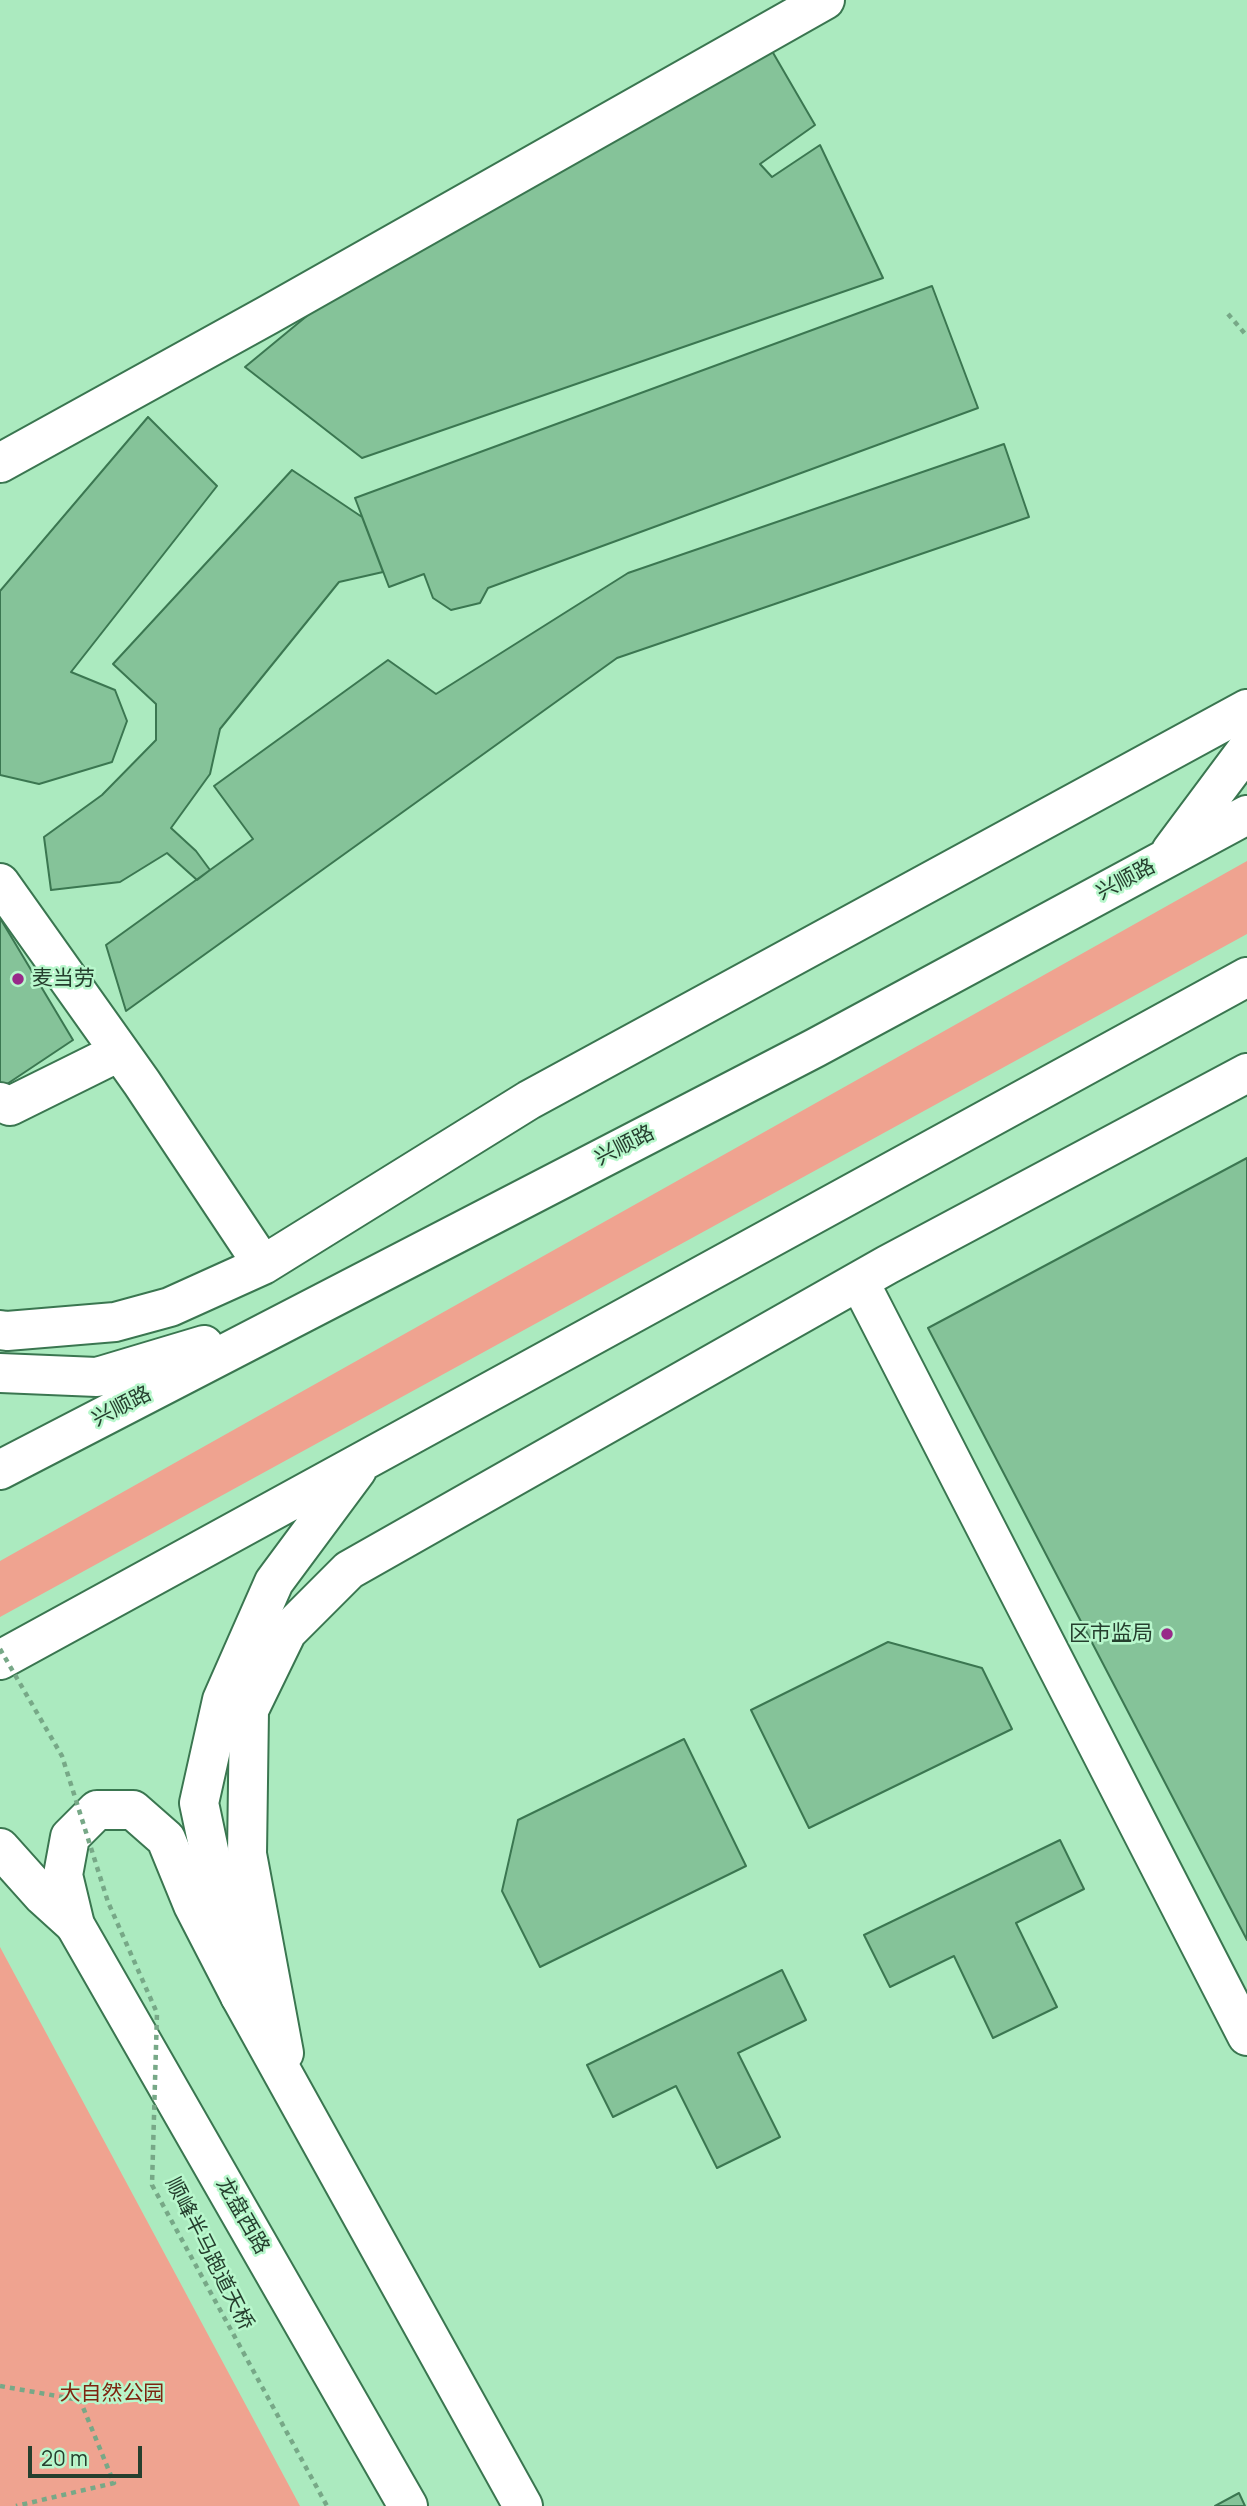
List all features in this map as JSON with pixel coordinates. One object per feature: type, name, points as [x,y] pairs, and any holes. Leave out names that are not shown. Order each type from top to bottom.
[{"type":"street","points":[[0,463],[825,0]]},
{"type":"street","points":[[0,1330],[115,1322],[170,1307],[263,1265],[529,1100],[1247,709]]},
{"type":"street","points":[[1164,860],[1247,749]]},
{"type":"street","name":"兴顺路","points":[[0,1470],[815,1048],[1247,816]]},
{"type":"street","points":[[0,884],[120,1052],[263,1265]]},
{"type":"street","points":[[0,1660],[1240,985]]},
{"type":"street","points":[[0,1102],[10,1105],[120,1052]]},
{"type":"street","points":[[290,2086],[247,1854],[249,1710],[287,1632],[349,1570],[859,1281],[1247,1073]]},
{"type":"street","points":[[859,1281],[1247,2036]]},
{"type":"street","points":[[0,1373],[97,1377],[290,1319]]},
{"type":"street","points":[[240,1996],[199,1803],[222,1700],[274,1582],[364,1460]]},
{"type":"street","points":[[75,1925],[63,1875],[70,1838],[97,1810],[133,1810],[166,1839],[193,1905],[240,1996],[523,2506]]},
{"type":"street","points":[[0,1847],[43,1896],[75,1925]]},
{"type":"street","name":"龙盘西路","points":[[75,1925],[408,2506]]},
{"type":"path","points":[[1228,314],[1247,336]]},
{"type":"path","name":"顺峰半马跑道天桥","points":[[0,1649],[62,1756],[108,1902],[157,2013],[152,2185],[327,2506]]},
{"type":"path","points":[[0,2386],[80,2400],[114,2483],[16,2506]]},
{"type":"green space","points":[[1247,861],[1247,934],[0,1617],[0,1561]]},
{"type":"green space","name":"大自然公园","points":[[0,1947],[300,2506],[0,2506]]},
{"type":"building","points":[[772,51],[815,125],[760,164],[772,177],[820,145],[883,278],[362,458],[245,367],[325,301]]},
{"type":"building","points":[[932,286],[978,408],[488,588],[480,603],[451,610],[433,598],[424,574],[389,587],[355,498]]},
{"type":"building","points":[[148,417],[217,486],[71,672],[115,690],[127,721],[112,762],[39,784],[0,775],[0,591]]},
{"type":"building","points":[[1004,444],[1029,517],[617,658],[126,1011],[106,945],[253,839],[214,786],[388,660],[436,694],[628,573]]},
{"type":"building","points":[[292,470],[362,517],[383,572],[339,582],[220,729],[210,774],[171,828],[196,851],[210,870],[197,880],[167,853],[120,882],[51,890],[44,837],[102,795],[156,740],[156,704],[113,664]]},
{"type":"building","name":"麦当劳","points":[[0,918],[73,1040],[1,1088],[0,1086]]},
{"type":"building","name":"区市监局","points":[[1247,1158],[1247,1940],[928,1328]]},
{"type":"building","points":[[888,1642],[982,1668],[1012,1729],[809,1828],[751,1710]]},
{"type":"building","points":[[684,1739],[746,1866],[540,1967],[502,1891],[518,1820]]},
{"type":"building","points":[[1060,1840],[1084,1889],[1016,1923],[1057,2007],[993,2038],[954,1956],[890,1987],[864,1935]]},
{"type":"building","points":[[782,1970],[806,2020],[738,2053],[780,2137],[717,2168],[676,2086],[613,2117],[587,2065]]},
{"type":"building","points":[[1239,2493],[1245,2506],[1215,2506]]},
{"type":"place","name":"麦当劳","points":[[18,979]]},
{"type":"place","name":"区市监局","points":[[1167,1634]]}]
